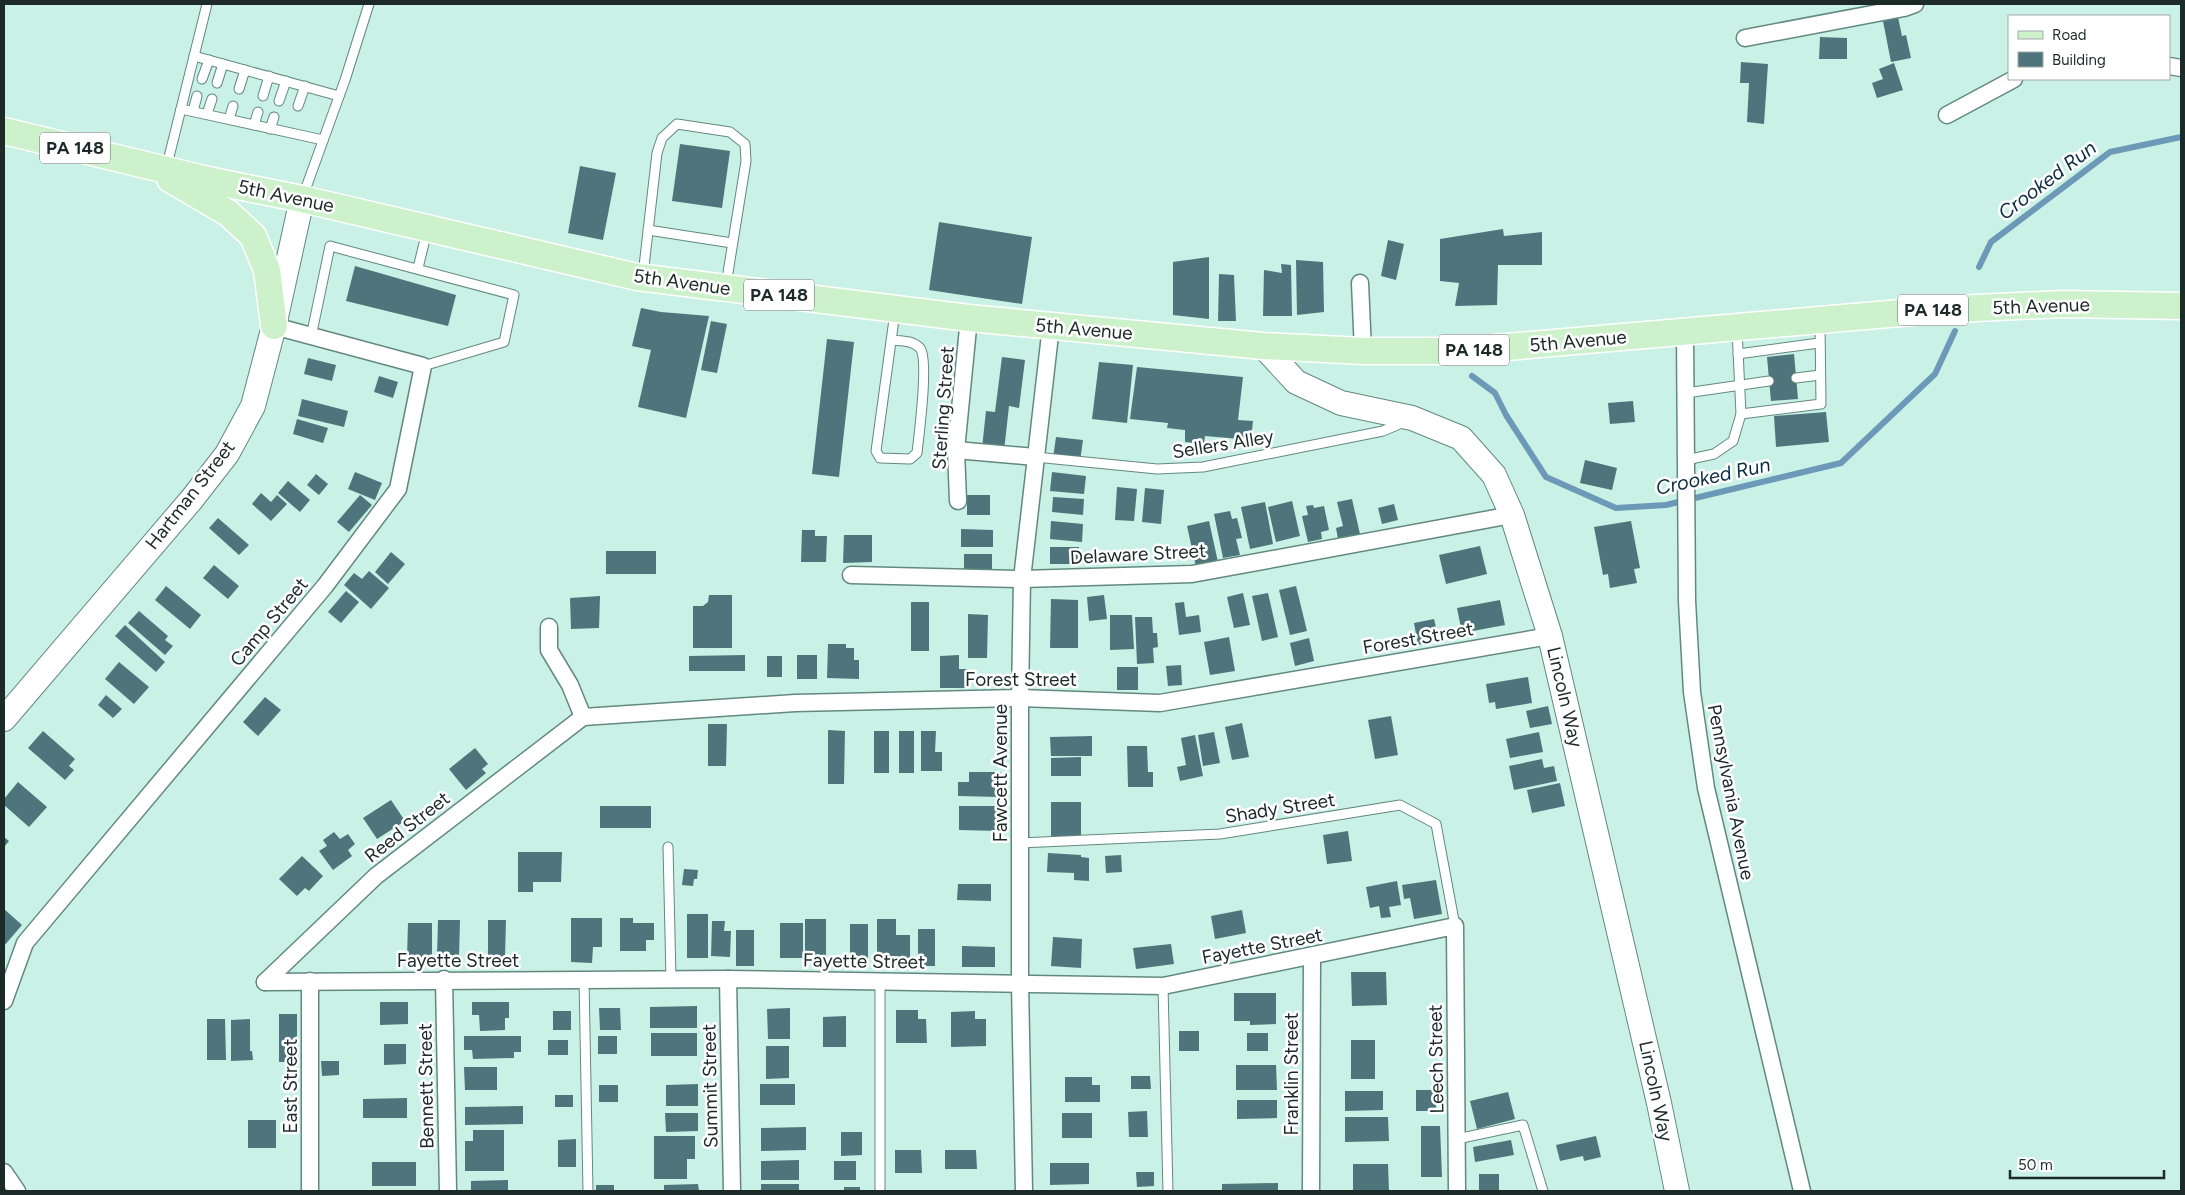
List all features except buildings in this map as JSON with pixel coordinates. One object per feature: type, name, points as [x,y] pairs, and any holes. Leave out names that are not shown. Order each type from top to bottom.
[{"type":"main road","name":"5th Avenue","points":[[4,131],[156,168],[302,199],[643,278],[970,318],[1262,346],[1363,351],[1461,351],[1737,327],[1820,332],[1935,310],[2062,304],[2181,306]]},
{"type":"main road","points":[[156,168],[228,213],[252,236],[267,270],[274,326]]},
{"type":"main road","name":"Hartman Street","points":[[4,719],[192,499],[227,454],[252,406],[274,326],[302,199]]},
{"type":"main road","name":"Lincoln Way","points":[[1262,346],[1296,382],[1340,403],[1412,418],[1460,438],[1494,475],[1512,515],[1550,636],[1659,1103],[1677,1191]]},
{"type":"street","points":[[1745,38],[1904,8],[1915,4]]},
{"type":"street","points":[[1946,115],[2012,80]]},
{"type":"street","points":[[1360,283],[1363,351]]},
{"type":"street","name":"Sterling Street","points":[[958,501],[956,450],[970,318]]},
{"type":"street","points":[[274,326],[423,366]]},
{"type":"street","name":"Fawcett Avenue","points":[[1024,1191],[1020,983],[1022,579],[1051,326]]},
{"type":"street","name":"Pennsylvania Avenue","points":[[1685,332],[1687,602],[1692,692],[1706,788],[1802,1191]]},
{"type":"street","name":"Camp Street","points":[[4,1001],[24,943],[325,586],[398,489],[423,366]]},
{"type":"street","points":[[956,450],[1035,457]]},
{"type":"street","name":"Delaware Street","points":[[851,575],[1022,579],[1192,574],[1512,515]]},
{"type":"street","points":[[549,628],[549,650],[570,685],[583,717]]},
{"type":"street","name":"Forest Street","points":[[583,717],[796,703],[1020,698],[1160,703],[1550,636]]},
{"type":"street","name":"Reed Street","points":[[265,982],[376,876],[583,717]]},
{"type":"street","name":"Fayette Street","points":[[265,982],[444,979],[728,979],[1163,986],[1312,957],[1455,926]]},
{"type":"street","name":"Leech Street","points":[[1455,926],[1457,1191]]},
{"type":"street","name":"Franklin Street","points":[[1311,1191],[1312,957]]},
{"type":"street","name":"Bennett Street","points":[[444,979],[448,1191]]},
{"type":"street","name":"Summit Street","points":[[728,979],[732,1191]]},
{"type":"street","name":"East Street","points":[[310,981],[310,1191]]},
{"type":"street","points":[[4,1172],[17,1191]]},
{"type":"lane","points":[[156,168],[181,109],[207,4]]},
{"type":"lane","points":[[302,199],[324,140],[369,4]]},
{"type":"lane","points":[[194,56],[339,96]]},
{"type":"lane","points":[[202,79],[209,60]]},
{"type":"lane","points":[[217,83],[223,64]]},
{"type":"lane","points":[[238,89],[245,70]]},
{"type":"lane","points":[[263,96],[269,76]]},
{"type":"lane","points":[[280,101],[286,81]]},
{"type":"lane","points":[[298,106],[305,86]]},
{"type":"lane","points":[[193,111],[197,96]]},
{"type":"lane","points":[[207,114],[212,99]]},
{"type":"lane","points":[[229,119],[233,106]]},
{"type":"lane","points":[[181,109],[324,140]]},
{"type":"lane","points":[[254,125],[258,112]]},
{"type":"lane","points":[[270,128],[274,117]]},
{"type":"lane","points":[[288,132],[292,122]]},
{"type":"lane","points":[[643,278],[658,153],[662,138],[677,124],[730,132],[745,144],[746,161],[726,288]]},
{"type":"lane","points":[[418,268],[428,228]]},
{"type":"lane","points":[[648,230],[732,243]]},
{"type":"lane","points":[[311,337],[330,246],[514,295],[504,342],[423,366]]},
{"type":"lane","points":[[891,340],[910,341],[921,349],[925,364],[917,452],[910,459],[880,458],[876,451],[895,309]]},
{"type":"lane","points":[[1686,460],[1714,454],[1733,441],[1741,414],[1737,327]]},
{"type":"lane","points":[[1738,354],[1820,332],[1821,404],[1741,414]]},
{"type":"lane","points":[[1796,378],[1820,375]]},
{"type":"lane","points":[[1686,393],[1769,381]]},
{"type":"lane","name":"Sellers Alley","points":[[1035,457],[1157,469],[1203,467],[1383,431],[1412,418]]},
{"type":"lane","name":"Shady Street","points":[[1020,843],[1220,834],[1400,804],[1436,824],[1455,926]]},
{"type":"lane","points":[[668,847],[671,979]]},
{"type":"lane","points":[[584,979],[588,1191]]},
{"type":"lane","points":[[880,981],[880,1191]]},
{"type":"lane","points":[[1163,986],[1168,1191]]},
{"type":"lane","points":[[1457,1139],[1523,1125],[1544,1191]]},
{"type":"waterway","name":"Crooked Run","points":[[1979,267],[1991,242],[2110,152],[2181,137]]},
{"type":"waterway","name":"Crooked Run","points":[[1472,376],[1495,393],[1506,415],[1546,477],[1616,508],[1666,505],[1841,463],[1935,374],[1955,331]]}]
